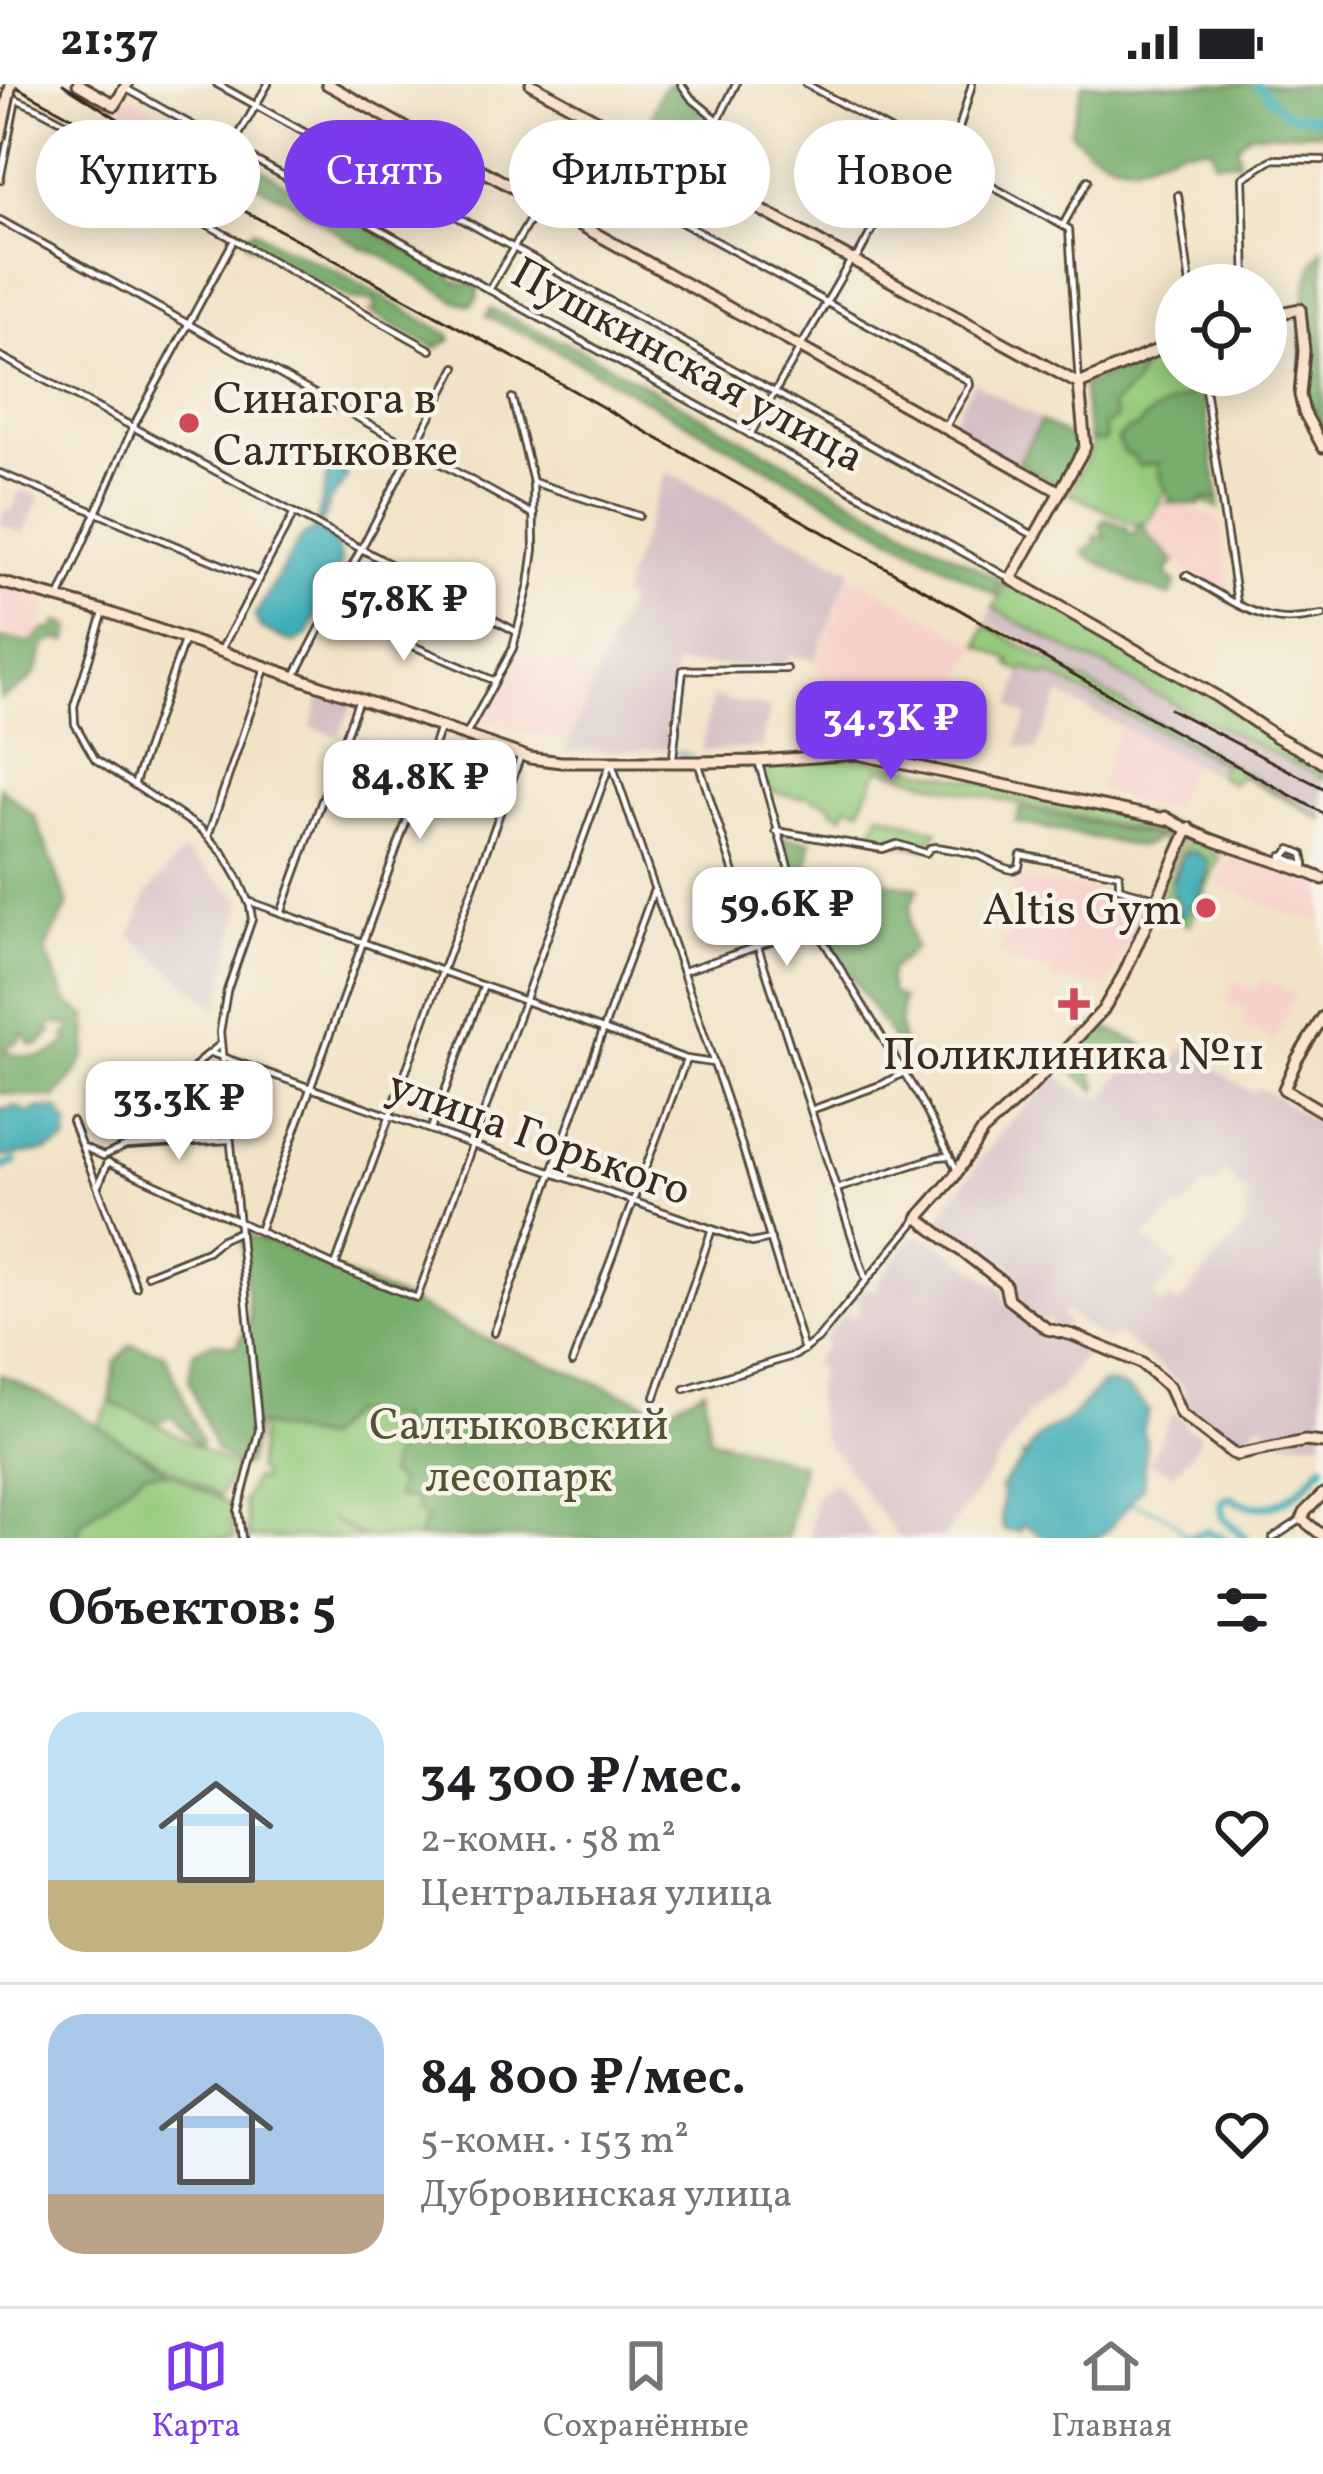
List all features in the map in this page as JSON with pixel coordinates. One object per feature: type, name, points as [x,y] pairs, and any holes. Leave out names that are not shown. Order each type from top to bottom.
[{"type":"street","points":[[8,84],[0,107],[12,118]]},
{"type":"street","points":[[0,137],[8,84]]},
{"type":"street","points":[[78,84],[116,105],[126,86]]},
{"type":"street","points":[[217,84],[1035,536]]},
{"type":"street","points":[[247,120],[268,84]]},
{"type":"street","points":[[327,84],[509,185]]},
{"type":"street","points":[[531,84],[600,120]]},
{"type":"street","points":[[681,84],[718,120],[736,84]]},
{"type":"street","points":[[806,84],[871,120]]},
{"type":"street","points":[[962,120],[972,84]]},
{"type":"street","name":"Пушкинская улица","points":[[126,86],[184,120]]},
{"type":"street","points":[[0,92],[128,156],[144,188],[430,350]]},
{"type":"street","points":[[0,180],[16,99]]},
{"type":"street","points":[[588,120],[591,115]]},
{"type":"street","points":[[1246,264],[1244,178],[1273,159],[1323,160]]},
{"type":"street","name":"Пушкинская улица","points":[[260,164],[1010,578],[1323,762]]},
{"type":"street","points":[[1010,578],[1086,443],[1066,227],[1088,180]]},
{"type":"street","points":[[995,188],[1066,227]]},
{"type":"street","points":[[1178,195],[1187,264]]},
{"type":"street","points":[[770,213],[1079,384]]},
{"type":"street","points":[[0,220],[534,515]]},
{"type":"street","points":[[489,290],[524,228]]},
{"type":"street","points":[[586,228],[1060,492]]},
{"type":"street","points":[[692,228],[969,381],[945,428]]},
{"type":"street","points":[[750,435],[873,228]]},
{"type":"street","points":[[59,598],[133,427],[234,240]]},
{"type":"street","points":[[1287,312],[1300,309],[1304,346],[1300,395],[1323,447]]},
{"type":"street","points":[[1079,384],[1155,351]]},
{"type":"street","points":[[0,356],[517,632]]},
{"type":"street","points":[[295,676],[456,368]]},
{"type":"street","points":[[1206,396],[1237,603]]},
{"type":"street","points":[[465,736],[513,648],[534,549],[533,482],[512,398]]},
{"type":"street","points":[[0,472],[259,580]]},
{"type":"street","points":[[533,482],[639,516]]},
{"type":"street","points":[[221,650],[294,513]]},
{"type":"street","points":[[1186,575],[1237,603],[1282,619],[1323,616]]},
{"type":"street","points":[[0,582],[104,611],[521,755],[554,761],[698,762],[863,754],[1047,791]]},
{"type":"street","points":[[329,610],[495,681]]},
{"type":"street","points":[[104,611],[73,714],[91,754],[208,836],[234,869],[248,902],[251,923],[225,1000],[221,1044],[259,1430],[238,1511],[242,1538]]},
{"type":"street","points":[[133,786],[185,638]]},
{"type":"street","points":[[208,836],[266,666]]},
{"type":"street","points":[[674,757],[683,670],[787,669]]},
{"type":"street","points":[[281,913],[359,699]]},
{"type":"street","points":[[259,1231],[440,728]]},
{"type":"street","points":[[611,761],[865,749],[1196,827],[1323,882]]},
{"type":"street","points":[[335,1266],[521,755]]},
{"type":"street","points":[[611,761],[714,1063],[804,1350]]},
{"type":"street","points":[[84,1147],[335,1266],[418,1298],[611,761]]},
{"type":"street","points":[[758,761],[789,870],[815,927],[958,1172]]},
{"type":"street","points":[[698,762],[866,1280]]},
{"type":"street","points":[[686,1389],[796,1355],[818,1339],[958,1172],[982,1132],[1103,1010],[1124,974],[1189,828]]},
{"type":"street","points":[[776,831],[883,849],[897,844],[926,853],[936,847],[1013,870],[1019,867],[1022,855],[1119,874],[1119,888],[1159,899]]},
{"type":"street","points":[[1276,859],[1304,868],[1323,882]]},
{"type":"street","points":[[494,1333],[654,888]]},
{"type":"street","points":[[248,902],[686,1059],[714,1063]]},
{"type":"street","points":[[682,971],[815,927]]},
{"type":"street","points":[[431,1130],[484,986]]},
{"type":"street","points":[[1323,1017],[1284,1089],[1323,1112]]},
{"type":"street","points":[[98,1190],[108,1159],[126,1146],[202,1059],[221,1044]]},
{"type":"street","name":"улица Горького","points":[[211,1053],[755,1244],[770,1239]]},
{"type":"street","points":[[572,1364],[686,1059]]},
{"type":"street","points":[[811,1110],[903,1072]]},
{"type":"street","points":[[72,1121],[136,1287]]},
{"type":"street","points":[[126,1146],[229,1140]]},
{"type":"street","points":[[836,1189],[950,1156]]},
{"type":"street","points":[[918,1218],[1005,1284],[1008,1299],[1047,1330],[1141,1363],[1169,1387],[1181,1414],[1232,1453],[1310,1440],[1323,1443]]},
{"type":"street","points":[[655,1397],[712,1229]]},
{"type":"street","points":[[147,1275],[208,1251],[238,1232]]},
{"type":"street","points":[[1273,1538],[1303,1519],[1323,1493]]},
{"type":"street","points":[[1303,1519],[1323,1536]]},
{"type":"shaded area","points":[[127,94],[172,120],[137,120],[119,110]]},
{"type":"shaded area","points":[[974,382],[1083,445],[1059,486],[949,426]]},
{"type":"shaded area","points":[[666,472],[851,569],[815,660],[791,655],[784,666],[675,665],[667,749],[565,751],[628,601],[620,597]]},
{"type":"shaded area","points":[[20,490],[39,498],[24,534],[0,524],[5,509],[12,511]]},
{"type":"shaded area","points":[[1166,503],[1220,518],[1230,589],[1223,586],[1220,590],[1187,572],[1146,528]]},
{"type":"shaded area","points":[[851,575],[979,645],[960,685],[936,675],[920,678],[912,718],[953,727],[945,763],[859,745],[869,701],[821,693],[824,678],[815,668]]},
{"type":"shaded area","points":[[0,587],[49,601],[36,639],[0,633]]},
{"type":"shaded area","points":[[993,608],[1323,778],[1323,815],[1174,733],[987,620]]},
{"type":"shaded area","points":[[516,653],[593,681],[566,741],[481,721]]},
{"type":"shaded area","points":[[1025,668],[1044,677],[1047,674],[1222,763],[1219,777],[1060,695],[1035,751],[1016,745],[1027,716],[1011,706]]},
{"type":"shaded area","points":[[322,693],[352,703],[339,737],[311,727]]},
{"type":"shaded area","points":[[712,697],[770,708],[761,748],[701,751]]},
{"type":"shaded area","points":[[1120,726],[1192,762],[1172,807],[1157,810],[1098,790]]},
{"type":"shaded area","points":[[1232,848],[1323,887],[1323,921],[1289,914],[1217,885]]},
{"type":"shaded area","points":[[183,851],[242,899],[218,1009],[131,936],[146,896]]},
{"type":"shaded area","points":[[1024,879],[1142,899],[1129,943],[1106,986],[1051,979],[1052,971],[1008,963],[1009,956],[999,953],[1002,940],[1010,940],[1017,903],[1011,901],[1015,883]]},
{"type":"shaded area","points":[[1261,979],[1295,994],[1276,1041],[1241,1026],[1247,1011],[1225,1002],[1234,981],[1256,990]]},
{"type":"shaded area","points":[[1183,1048],[1253,1093],[1257,1088],[1266,1091],[1323,1123],[1323,1440],[1287,1441],[1260,1422],[1238,1449],[1189,1410],[1183,1386],[1120,1335],[1108,1342],[1065,1311],[1060,1316],[1068,1323],[1060,1331],[1046,1319],[1042,1323],[1011,1294],[1009,1286],[1018,1271],[973,1237],[965,1246],[934,1224],[998,1136],[1056,1074],[1091,1099],[1097,1093],[1104,1098],[1137,1051],[1154,1067],[1158,1063],[1167,1069]],"holes":[[[1225,1173],[1235,1180],[1233,1184],[1250,1196],[1244,1206],[1250,1211],[1245,1218],[1249,1222],[1178,1304],[1169,1298],[1163,1305],[1153,1297],[1179,1265],[1143,1238],[1178,1206],[1183,1209],[1204,1185],[1211,1190]]]},
{"type":"shaded area","points":[[913,1236],[932,1239],[1003,1289],[1004,1302],[1042,1335],[1051,1332],[1087,1352],[1056,1394],[1025,1416],[944,1538],[898,1538],[830,1451],[820,1430],[814,1388],[820,1370],[812,1363],[827,1343],[823,1339],[845,1313],[853,1318],[860,1310],[855,1300],[865,1287],[873,1292]]},
{"type":"shaded area","points":[[1172,1413],[1201,1435],[1174,1474],[1149,1462]]},
{"type":"shaded area","points":[[835,1482],[875,1538],[810,1538],[814,1496]]},
{"type":"green space","points":[[677,84],[718,120],[651,120],[667,85]]},
{"type":"green space","points":[[1083,84],[1323,85],[1323,132],[1249,133],[1237,146],[1239,162],[1214,161],[1211,147],[1183,148],[1134,165],[1112,161],[1070,132]]},
{"type":"green space","points":[[260,168],[284,183],[284,198],[260,187]]},
{"type":"green space","points":[[331,228],[370,228],[449,271],[454,281],[479,287],[477,298],[471,305],[457,301]]},
{"type":"green space","points":[[254,230],[336,271],[450,335],[451,340],[435,348],[370,312],[376,308],[374,301],[351,299],[247,243],[247,234]]},
{"type":"green space","points":[[1323,249],[1323,438],[1314,421],[1317,417],[1304,399],[1302,342],[1308,281]]},
{"type":"green space","points":[[491,309],[587,353],[1003,582],[996,595],[536,339],[486,316]]},
{"type":"green space","points":[[1155,356],[1155,396],[1203,396],[1219,508],[1167,488],[1148,522],[1135,525],[1069,493],[1092,449],[1084,387]]},
{"type":"green space","points":[[1147,359],[1134,385],[1112,406],[1116,418],[1103,428],[1104,441],[1089,439],[1082,386]]},
{"type":"green space","points":[[1185,396],[1203,396],[1219,500],[1204,498],[1200,505],[1167,503],[1171,498],[1161,482],[1159,463],[1139,466],[1124,452],[1117,440]]},
{"type":"green space","points":[[1041,421],[1083,445],[1059,486],[1018,463]]},
{"type":"green space","points":[[1104,519],[1133,534],[1143,524],[1175,563],[1167,576],[1176,583],[1170,596],[1085,555],[1095,536],[1106,537],[1100,526]]},
{"type":"green space","points":[[1010,580],[1323,765],[1323,778],[993,608]]},
{"type":"green space","points":[[57,622],[71,629],[67,642],[56,639],[44,645],[31,679],[0,699],[0,638],[30,643],[45,629],[54,630]]},
{"type":"green space","points":[[986,625],[1323,819],[1242,776],[1232,783],[1219,777],[1222,763],[1048,674],[1009,666],[1011,661],[979,645]]},
{"type":"green space","points":[[847,755],[1148,816],[1184,833],[1156,895],[1152,894],[1163,863],[1163,836],[879,768],[860,809],[847,805],[843,815],[832,810],[832,805],[803,795],[769,791],[764,764]]},
{"type":"green space","points":[[0,787],[35,817],[68,905],[45,950],[68,1004],[87,1016],[88,1031],[82,1062],[55,1098],[0,1093]],"holes":[[[54,1022],[72,1028],[65,1035],[68,1041],[55,1052],[32,1057],[7,1053],[21,1034],[36,1045],[52,1033],[49,1029]]]},
{"type":"green space","points":[[1020,808],[1161,838],[1139,847],[1016,822]]},
{"type":"green space","points":[[880,813],[938,831],[925,848],[870,836]]},
{"type":"green space","points":[[1196,834],[1215,842],[1211,853],[1220,857],[1189,925],[1157,910],[1184,846]]},
{"type":"green space","points":[[783,838],[811,841],[806,874],[852,883],[854,876],[919,888],[909,925],[914,949],[893,968],[889,979],[893,995],[902,998],[899,1026],[905,1056],[898,1052],[816,918]]},
{"type":"green space","points":[[1092,1028],[1107,1029],[1142,1044],[1133,1053],[1126,1049],[1111,1070],[1097,1063],[1091,1071],[1095,1090],[1063,1064],[1063,1058]]},
{"type":"green space","name":"Салтыковский лесопарк","points":[[248,1236],[664,1410],[704,1389],[709,1438],[802,1464],[787,1538],[418,1538],[427,1518],[416,1512],[417,1500],[396,1497],[399,1482],[388,1475],[400,1419],[348,1412],[324,1439],[256,1425],[247,1465],[239,1467],[216,1451],[189,1380],[193,1352],[214,1342],[236,1347],[250,1320],[242,1240]]},
{"type":"green space","points":[[131,1345],[165,1354],[202,1443],[198,1446],[172,1417],[157,1422],[110,1402],[115,1363]]},
{"type":"green space","points":[[0,1374],[73,1410],[170,1473],[145,1472],[81,1522],[77,1538],[0,1538]]},
{"type":"green space","points":[[112,1398],[236,1469],[219,1496],[97,1427]]},
{"type":"green space","points":[[348,1412],[401,1419],[399,1482],[427,1518],[418,1538],[368,1538],[330,1519],[361,1538],[248,1538],[243,1502],[254,1478],[262,1481],[256,1470],[261,1426],[324,1439]]},
{"type":"green space","points":[[145,1471],[170,1473],[234,1507],[234,1538],[77,1538],[81,1523]]},
{"type":"water","points":[[339,459],[347,478],[329,502],[320,529],[336,543],[341,562],[307,636],[294,643],[260,628],[255,616],[300,539],[316,528],[329,468]]},
{"type":"water","points":[[1193,851],[1208,860],[1208,868],[1183,917],[1176,914],[1180,904],[1172,894],[1174,876],[1185,853]]},
{"type":"water","points":[[16,1106],[27,1113],[58,1109],[68,1125],[66,1142],[46,1151],[0,1157],[0,1110]]},
{"type":"water","points":[[1102,1384],[1129,1390],[1149,1411],[1142,1429],[1146,1440],[1143,1486],[1097,1538],[1045,1538],[1024,1524],[1021,1531],[1004,1530],[1000,1487],[1022,1456],[1029,1454],[1040,1435],[1069,1419]]},
{"type":"waterway","points":[[1257,84],[1286,114],[1323,118]]},
{"type":"waterway","points":[[677,753],[692,755]]},
{"type":"waterway","points":[[0,1168],[15,1162]]},
{"type":"waterway","points":[[1246,1538],[1222,1516],[1222,1501],[1230,1498],[1271,1506],[1293,1495],[1323,1465]]},
{"type":"waterway","points":[[1131,1503],[1169,1519],[1185,1538]]},
{"type":"waterway","points":[[1185,1538],[1207,1532],[1224,1538]]},
{"type":"railway","points":[[11,84],[544,374],[1323,813]]},
{"type":"railway","points":[[63,84],[120,120]]},
{"type":"railway","points":[[1170,709],[1323,788]]},
{"type":"place","name":"Синагога в Салтыковке","points":[[189,423]]},
{"type":"place","name":"Altis Gym","points":[[1206,908]]},
{"type":"place","name":"Поликлиника №11","points":[[1074,1004]]}]
